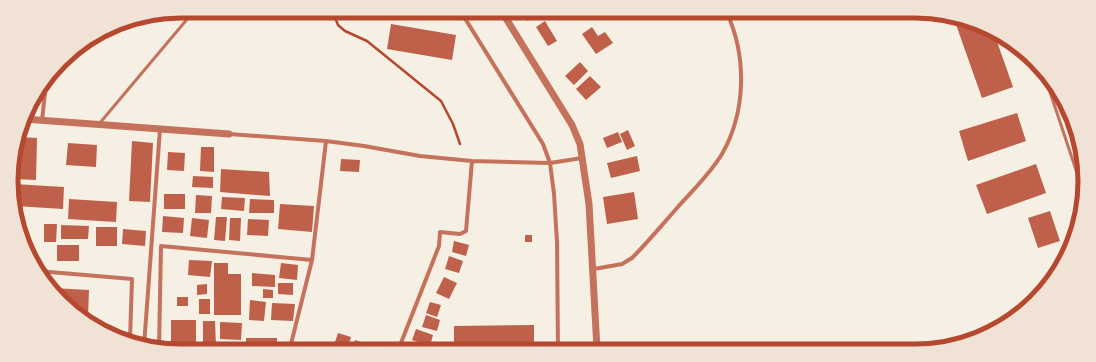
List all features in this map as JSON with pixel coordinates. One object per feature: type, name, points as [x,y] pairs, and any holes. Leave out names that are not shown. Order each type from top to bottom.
[{"type":"street","points":[[465,18],[543,144],[550,163],[553,181],[557,242],[558,344]]},
{"type":"street","points":[[506,18],[572,125],[580,144],[589,204],[594,269],[597,344]]},
{"type":"street","points":[[594,269],[622,264],[632,258],[699,184],[722,154],[739,107],[741,86],[740,57],[733,26],[729,18]]},
{"type":"street","points":[[42,121],[45,90]]},
{"type":"street","points":[[30,120],[326,141],[420,156],[472,161],[550,163],[583,158]]},
{"type":"street","points":[[144,340],[160,129]]},
{"type":"street","points":[[291,344],[312,260],[326,141]]},
{"type":"street","points":[[401,344],[438,246],[440,232],[460,234],[466,231],[472,161]]},
{"type":"street","points":[[159,343],[161,246],[312,260]]},
{"type":"street","points":[[45,272],[132,279],[130,335]]},
{"type":"lane","points":[[98,125],[188,18]]},
{"type":"lane","points":[[1048,87],[1078,176]]},
{"type":"path","points":[[335,18],[338,25],[345,32],[367,41],[441,102],[453,124],[460,144]]},
{"type":"building","points":[[525,18],[532,18],[527,21]]},
{"type":"building","points":[[545,21],[557,41],[548,46],[536,27]]},
{"type":"building","points":[[391,24],[456,35],[452,60],[387,49]]},
{"type":"building","points":[[956,24],[977,30],[997,40],[1013,87],[982,98]]},
{"type":"building","points":[[592,27],[598,36],[605,32],[613,43],[596,54],[582,34]]},
{"type":"building","points":[[580,62],[588,71],[574,85],[565,76]]},
{"type":"building","points":[[590,76],[601,87],[586,100],[576,89]]},
{"type":"building","points":[[1017,113],[1026,141],[968,161],[959,131]]},
{"type":"building","points":[[628,130],[635,146],[627,150],[620,134]]},
{"type":"building","points":[[618,132],[622,142],[607,148],[603,138]]},
{"type":"building","points":[[25,137],[37,138],[36,180],[18,179],[19,160]]},
{"type":"building","points":[[132,141],[153,143],[150,202],[129,201]]},
{"type":"building","points":[[68,143],[97,145],[96,167],[66,165]]},
{"type":"building","points":[[201,147],[214,147],[214,172],[200,171]]},
{"type":"building","points":[[168,152],[185,153],[184,171],[167,170]]},
{"type":"building","points":[[637,156],[640,171],[611,178],[607,163]]},
{"type":"building","points":[[341,159],[360,160],[359,172],[340,171]]},
{"type":"building","points":[[1036,164],[1046,193],[987,214],[976,185]]},
{"type":"building","points":[[221,169],[269,172],[270,196],[220,192]]},
{"type":"building","points":[[193,176],[213,177],[213,188],[192,187]]},
{"type":"building","points":[[18,184],[64,187],[63,209],[20,206]]},
{"type":"building","points":[[634,192],[638,219],[607,224],[603,197]]},
{"type":"building","points":[[164,194],[185,194],[185,209],[164,209]]},
{"type":"building","points":[[196,195],[212,196],[211,213],[195,213]]},
{"type":"building","points":[[222,197],[245,198],[244,211],[221,209]]},
{"type":"building","points":[[69,199],[117,202],[116,222],[68,219]]},
{"type":"building","points":[[250,199],[274,200],[274,213],[249,213]]},
{"type":"building","points":[[280,204],[314,206],[312,232],[278,229]]},
{"type":"building","points":[[1050,211],[1060,241],[1038,248],[1028,218]]},
{"type":"building","points":[[163,216],[184,218],[183,233],[162,232]]},
{"type":"building","points":[[216,217],[227,217],[225,241],[214,240]]},
{"type":"building","points":[[192,218],[209,220],[207,238],[190,236]]},
{"type":"building","points":[[230,218],[241,218],[240,241],[229,240]]},
{"type":"building","points":[[248,219],[269,220],[268,236],[247,235]]},
{"type":"building","points":[[44,224],[57,224],[56,242],[44,242]]},
{"type":"building","points":[[61,225],[89,226],[88,239],[61,239]]},
{"type":"building","points":[[96,227],[117,227],[117,246],[96,246]]},
{"type":"building","points":[[123,229],[146,231],[145,246],[122,244]]},
{"type":"building","points":[[525,235],[532,235],[532,242],[525,242]]},
{"type":"building","points":[[454,241],[469,245],[466,256],[452,252]]},
{"type":"building","points":[[57,245],[79,245],[79,261],[57,261]]},
{"type":"building","points":[[449,256],[463,261],[459,273],[445,269]]},
{"type":"building","points":[[189,260],[212,261],[210,277],[188,275]]},
{"type":"building","points":[[214,263],[228,263],[228,274],[241,274],[241,315],[214,315]]},
{"type":"building","points":[[281,263],[298,265],[297,280],[279,278]]},
{"type":"building","points":[[252,273],[275,275],[275,287],[252,286]]},
{"type":"building","points":[[444,277],[457,283],[449,299],[436,293]]},
{"type":"building","points":[[278,283],[293,283],[293,295],[278,294]]},
{"type":"building","points":[[207,284],[207,294],[197,295],[197,285]]},
{"type":"building","points":[[58,288],[89,290],[88,315]]},
{"type":"building","points":[[263,289],[273,290],[273,298],[263,298]]},
{"type":"building","points":[[177,297],[188,297],[188,306],[177,306]]},
{"type":"building","points":[[199,299],[210,299],[210,314],[199,314]]},
{"type":"building","points":[[250,300],[266,302],[264,321],[249,320]]},
{"type":"building","points":[[430,302],[441,305],[437,317],[426,313]]},
{"type":"building","points":[[272,303],[295,304],[293,321],[271,320]]},
{"type":"building","points":[[426,315],[440,320],[437,331],[422,327]]},
{"type":"building","points":[[171,320],[196,320],[196,344],[171,344]]},
{"type":"building","points":[[203,321],[215,321],[216,344],[203,344]]},
{"type":"building","points":[[220,322],[242,323],[241,340],[220,339]]},
{"type":"building","points":[[534,325],[534,344],[454,344],[454,326]]},
{"type":"building","points":[[416,329],[433,335],[431,344],[424,344],[412,340]]},
{"type":"building","points":[[338,333],[351,337],[349,344],[334,344]]},
{"type":"building","points":[[246,338],[277,338],[277,344],[246,344]]},
{"type":"building","points":[[355,340],[367,344],[354,344]]}]
